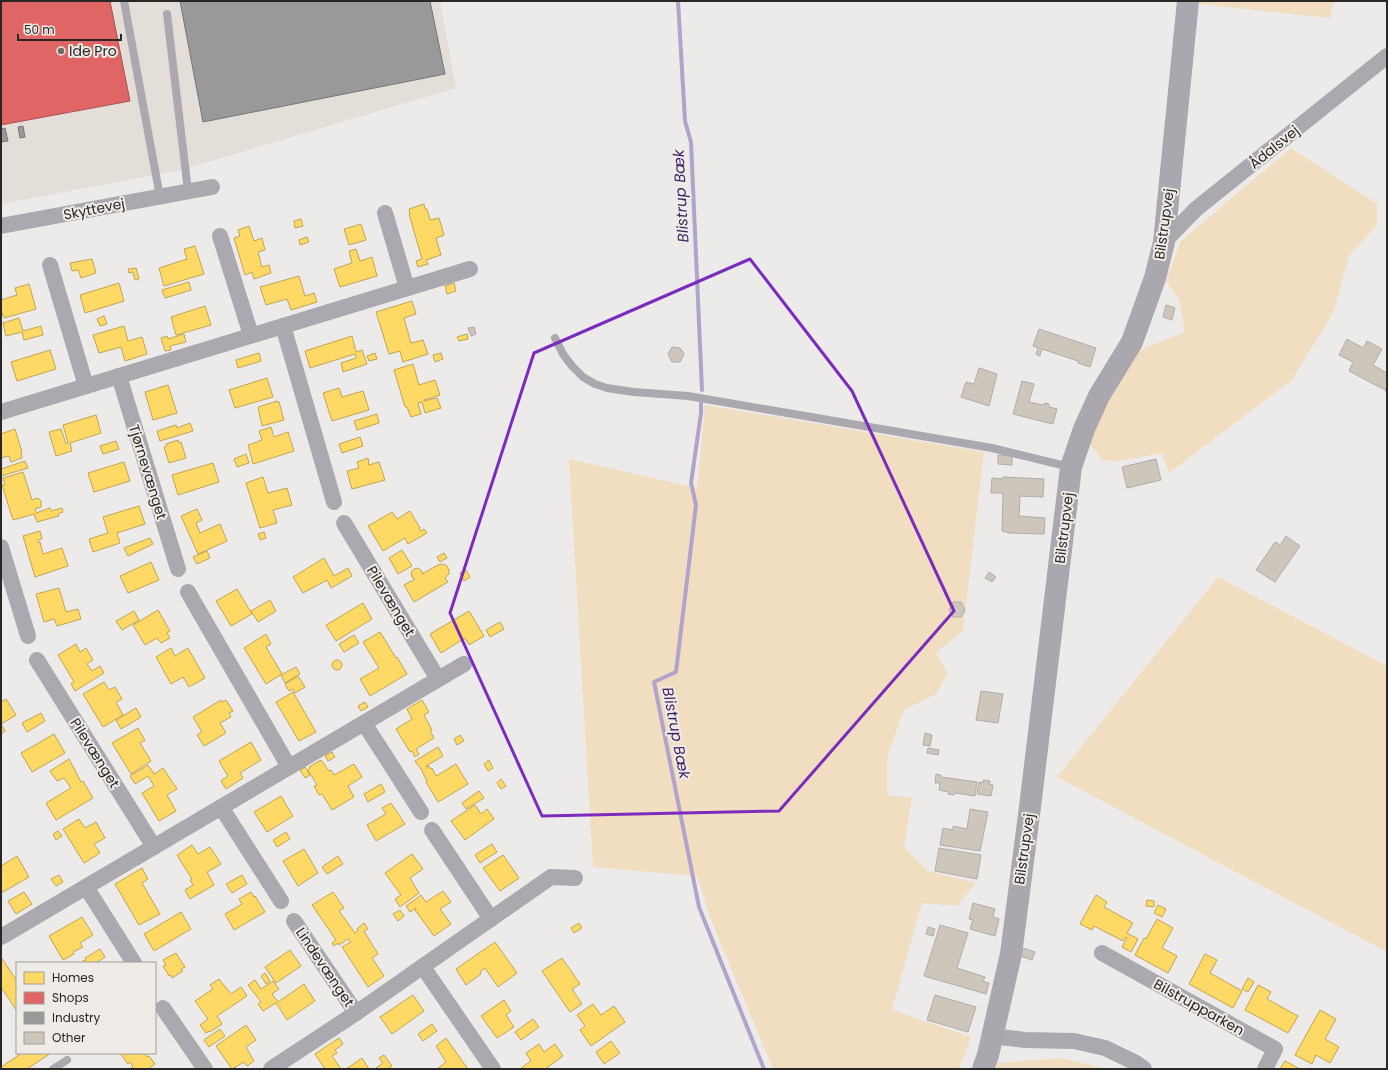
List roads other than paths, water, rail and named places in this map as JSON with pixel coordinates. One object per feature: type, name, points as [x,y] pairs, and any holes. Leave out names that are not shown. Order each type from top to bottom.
[{"type":"street","name":"Bilstrupvej","points":[[984,1069],[1010,954],[1030,807],[1071,467],[1084,429],[1100,396],[1132,342],[1155,278],[1164,242],[1188,1]]},
{"type":"street","name":"Ådalsvej","points":[[1164,242],[1196,209],[1387,56]]},
{"type":"street","name":"Skyttevej","points":[[1,226],[212,187]]},
{"type":"street","points":[[385,213],[407,288]]},
{"type":"street","points":[[220,236],[251,335]]},
{"type":"street","points":[[50,265],[86,386]]},
{"type":"street","points":[[1,412],[470,268]]},
{"type":"street","points":[[283,326],[334,502]]},
{"type":"street","name":"Tjørnevænget","points":[[119,376],[178,569]]},
{"type":"street","name":"Pilevænget","points":[[344,523],[438,679]]},
{"type":"street","points":[[1,547],[28,636]]},
{"type":"street","points":[[188,592],[289,767]]},
{"type":"street","name":"Pilevænget","points":[[37,660],[154,847]]},
{"type":"street","points":[[1,937],[464,664]]},
{"type":"street","points":[[364,722],[421,812]]},
{"type":"street","points":[[221,807],[281,901]]},
{"type":"street","points":[[432,830],[491,918]]},
{"type":"street","name":"Lindevænget","points":[[271,1069],[290,1064],[356,1013],[491,918],[551,878],[575,878]]},
{"type":"street","points":[[86,887],[133,962]]},
{"type":"street","name":"Lindevænget","points":[[294,921],[356,1013]]},
{"type":"street","name":"Bilstrupparken","points":[[1102,954],[1276,1049],[1265,1069]]},
{"type":"street","points":[[423,967],[493,1069]]},
{"type":"street","points":[[162,1008],[205,1069]]},
{"type":"street","points":[[992,1036],[1025,1040],[1074,1041],[1105,1048],[1136,1063],[1144,1069]]},
{"type":"lane","points":[[124,1],[160,197]]},
{"type":"lane","points":[[167,14],[188,192]]},
{"type":"lane","points":[[556,338],[563,354],[583,377],[594,384],[608,388],[634,392],[688,396],[992,448],[1071,467]]},
{"type":"lane","points":[[53,1069],[67,1060]]},
{"type":"waterway","name":"Blistrup Bæk","points":[[678,1],[685,121],[691,142],[702,390]]},
{"type":"waterway","name":"Blistrup Bæk","points":[[701,403],[701,413],[691,483],[696,505],[676,672],[654,682],[699,907],[764,1069]]},
{"type":"place","name":"Ide Pro","points":[[61,51]]}]
